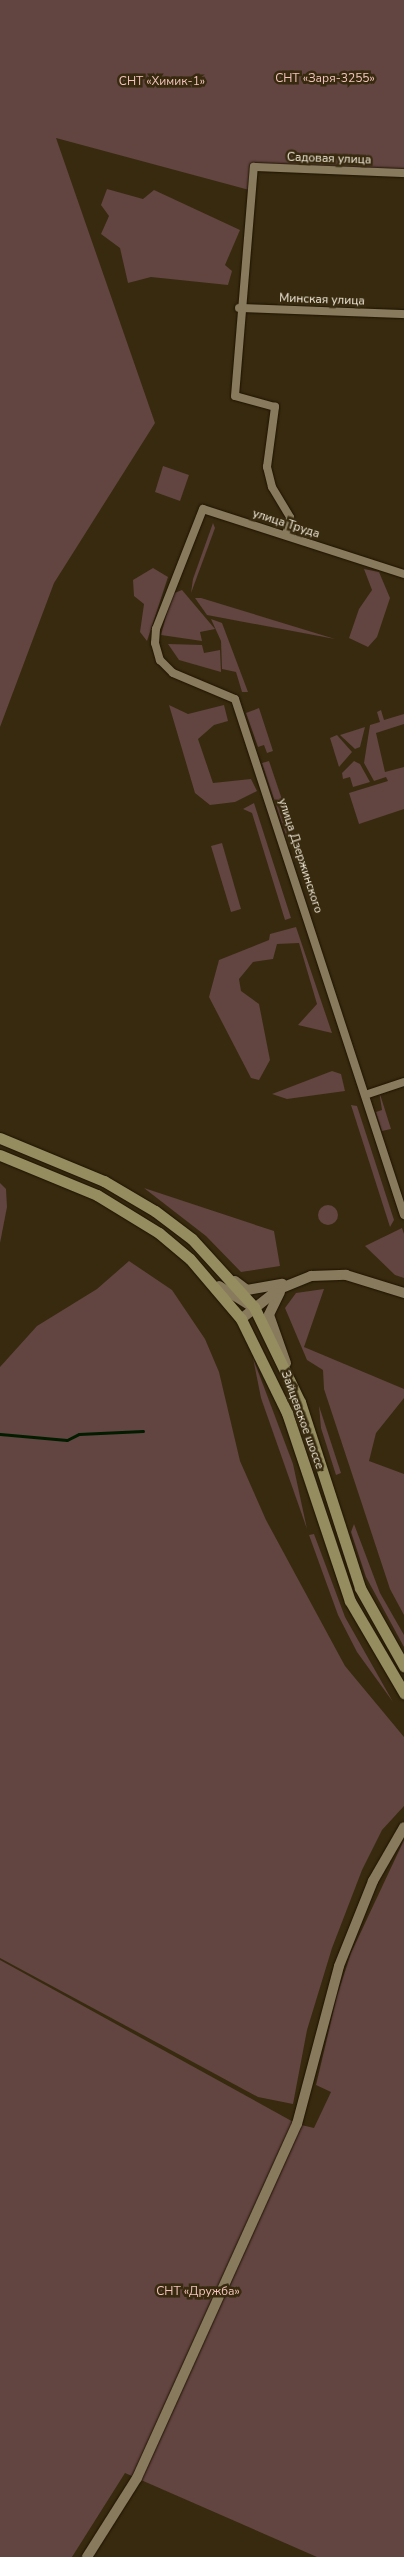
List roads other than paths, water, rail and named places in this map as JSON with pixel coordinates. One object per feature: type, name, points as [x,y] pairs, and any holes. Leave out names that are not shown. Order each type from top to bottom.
[{"type":"main road","name":"Зайцевское шоссе","points":[[0,1138],[104,1181],[143,1203],[186,1234],[226,1274],[254,1308],[300,1402],[354,1575],[371,1614],[404,1666]]},
{"type":"main road","name":"Зайцевское шоссе","points":[[0,1155],[109,1201],[159,1232],[190,1259],[241,1319],[288,1413],[350,1601],[402,1692]]},
{"type":"street","name":"Садовая улица","points":[[239,308],[254,167],[404,173]]},
{"type":"street","name":"Минская улица","points":[[239,308],[404,314]]},
{"type":"street","points":[[239,308],[235,396],[275,408],[267,466],[272,487],[290,517],[286,535]]},
{"type":"street","name":"улица Труда","points":[[185,549],[202,509],[404,574]]},
{"type":"street","name":"улица Дзержинского","points":[[185,549],[156,629],[157,656],[173,673],[235,699],[404,1215]]},
{"type":"street","points":[[365,1095],[404,1082]]},
{"type":"street","points":[[190,1259],[230,1297],[254,1308]]},
{"type":"street","points":[[226,1274],[248,1290],[317,1276],[346,1275],[404,1293]]},
{"type":"street","points":[[241,1319],[290,1283]]},
{"type":"street","points":[[290,1283],[275,1298],[269,1316],[300,1402]]},
{"type":"street","points":[[86,2557],[137,2478],[298,2124],[339,1966],[373,1880],[404,1827]]},
{"type":"waterway","points":[[0,1434],[67,1440],[79,1434],[143,1431]]},
{"type":"park label","name":"СНТ «Заря-3255»","points":[[325,79]]},
{"type":"park label","name":"СНТ «Химик-1»","points":[[162,82]]},
{"type":"park label","name":"СНТ «Дружба»","points":[[198,2292]]}]
